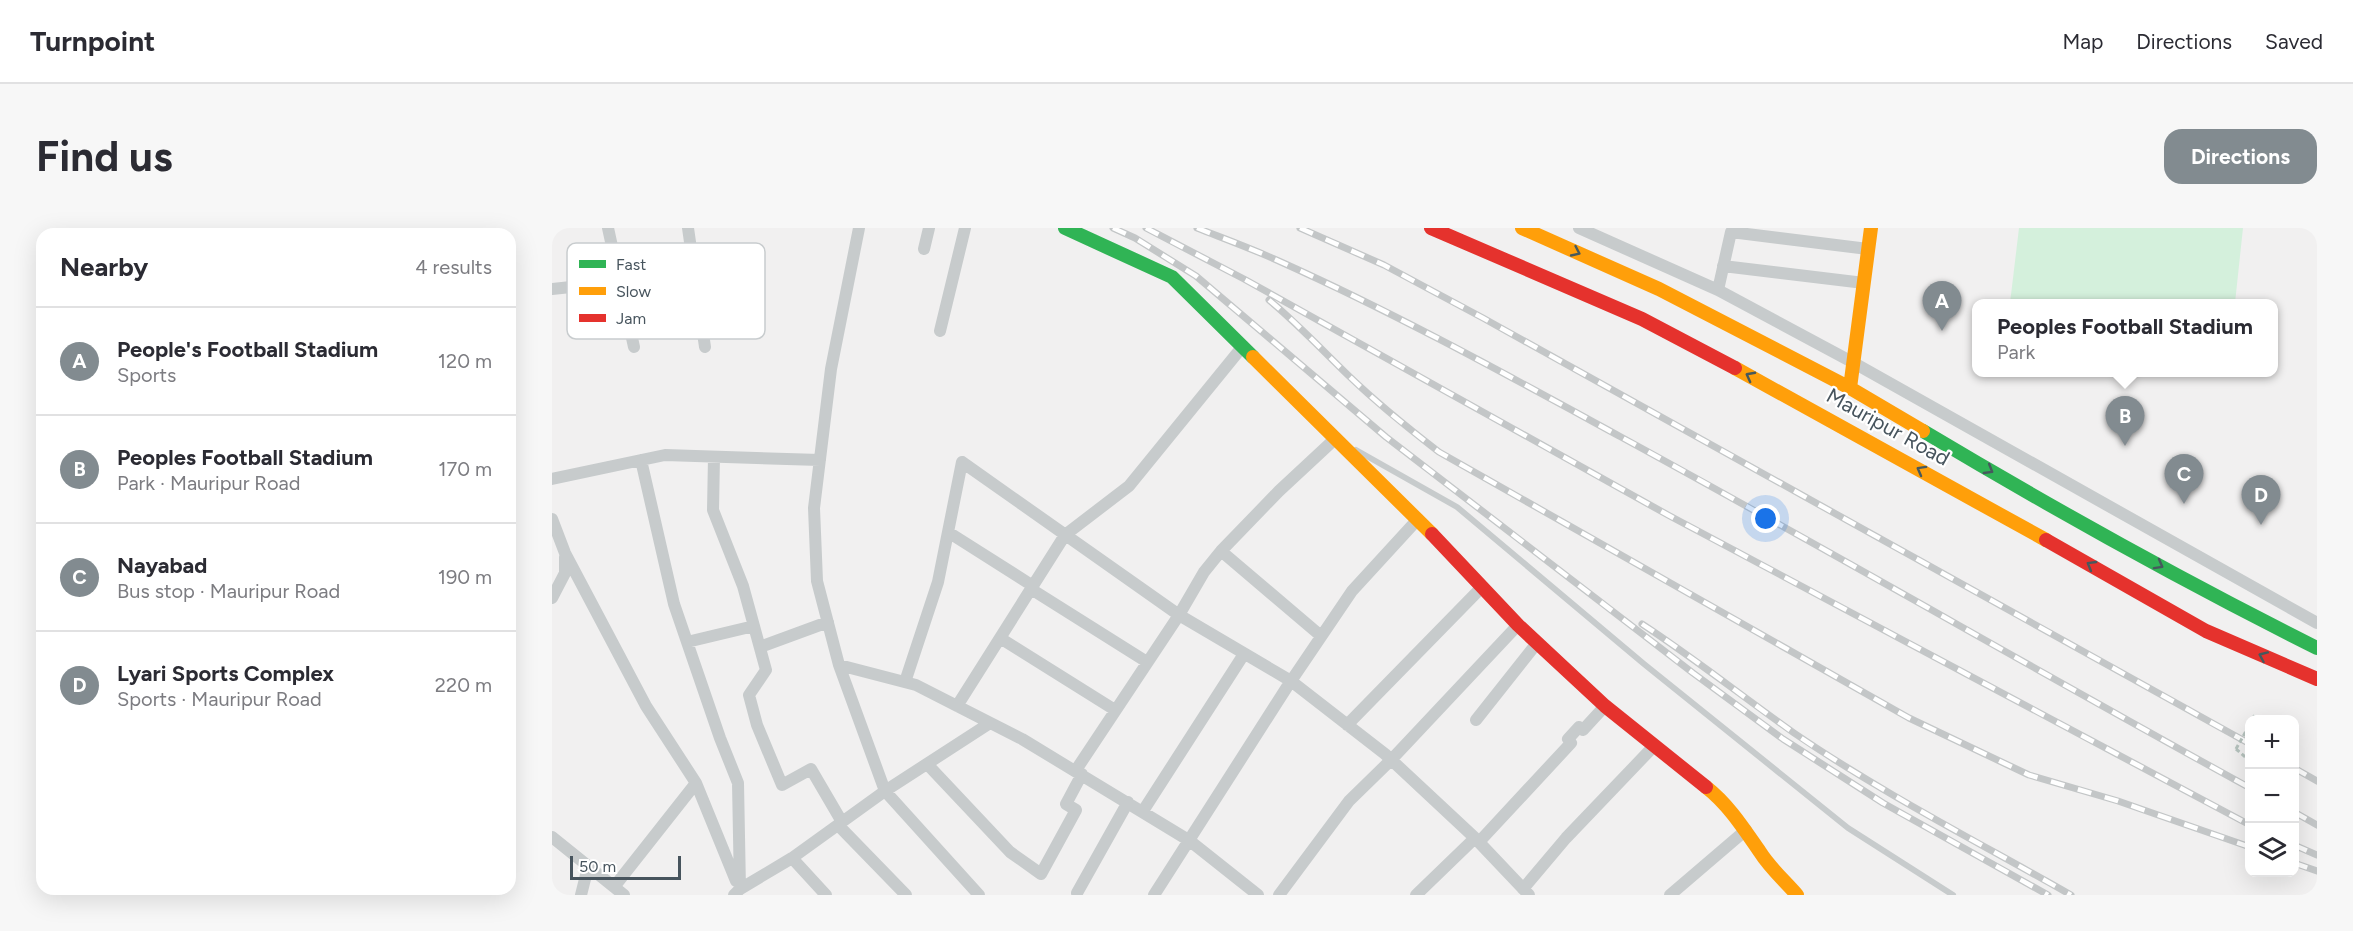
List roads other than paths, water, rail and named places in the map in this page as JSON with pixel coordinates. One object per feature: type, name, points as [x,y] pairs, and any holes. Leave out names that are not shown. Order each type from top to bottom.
[{"type":"main road","points":[[1065,228],[1172,278],[1418,519],[1518,625],[1605,706],[1653,747],[1717,796],[1746,830],[1761,854],[1797,895]]},
{"type":"main road","name":"Mauripur Road","points":[[1431,228],[1642,319],[1777,390],[2005,516],[2206,631],[2317,679]]},
{"type":"main road","points":[[1850,388],[1871,228]]},
{"type":"main road","name":"Mauripur Road","points":[[1529,229],[1659,290],[1850,388],[2030,494],[2221,600],[2317,648]]},
{"type":"street","points":[[608,228],[611,243]]},
{"type":"street","points":[[688,228],[690,243]]},
{"type":"street","points":[[859,228],[831,369],[814,508],[817,581],[839,664],[885,791],[979,895]]},
{"type":"street","points":[[924,249],[929,228]]},
{"type":"street","points":[[940,331],[965,228]]},
{"type":"street","points":[[1579,228],[1718,290],[1854,363],[2317,623]]},
{"type":"street","points":[[1718,290],[1731,232],[1868,249]]},
{"type":"street","points":[[1723,266],[1864,283]]},
{"type":"street","points":[[552,289],[567,287]]},
{"type":"street","points":[[632,339],[634,347]]},
{"type":"street","points":[[704,339],[705,346]]},
{"type":"street","points":[[957,706],[1065,535],[1129,486],[1243,346]]},
{"type":"street","points":[[927,764],[1010,852],[1041,874],[1077,810],[1066,804],[1079,772],[1115,710],[1179,615],[1204,572],[1221,551],[1280,491],[1336,438]]},
{"type":"street","points":[[552,478],[665,455],[820,460]]},
{"type":"street","points":[[714,457],[713,510],[743,586],[766,670],[749,695],[757,725],[782,784],[811,769],[840,824],[906,895]]},
{"type":"street","points":[[641,460],[674,604],[738,783],[739,893]]},
{"type":"street","points":[[905,682],[938,582],[962,462],[1179,615],[1291,681],[1391,760],[1477,840],[1526,892],[1566,838],[1653,747]]},
{"type":"street","points":[[552,519],[565,553],[646,706],[696,783],[739,893]]},
{"type":"street","points":[[1154,895],[1291,681],[1352,591],[1418,519]]},
{"type":"street","points":[[948,532],[1147,662]]},
{"type":"street","points":[[1221,551],[1321,636]]},
{"type":"street","points":[[552,598],[566,573],[565,553]]},
{"type":"street","points":[[552,576],[566,573]]},
{"type":"street","points":[[1347,725],[1482,587]]},
{"type":"street","points":[[760,647],[828,622]]},
{"type":"street","points":[[1279,895],[1348,801],[1391,760],[1518,625]]},
{"type":"street","points":[[687,642],[754,626]]},
{"type":"street","points":[[1000,638],[1115,710]]},
{"type":"street","points":[[1476,720],[1538,643]]},
{"type":"street","points":[[1143,811],[1244,654]]},
{"type":"street","points":[[839,664],[916,685],[1079,772],[1190,841],[1258,895]]},
{"type":"street","points":[[1416,895],[1477,840],[1571,742],[1568,739],[1579,727],[1583,730],[1605,706]]},
{"type":"street","points":[[739,893],[885,791],[990,723]]},
{"type":"street","points":[[552,837],[619,891],[696,783]]},
{"type":"street","points":[[1077,893],[1128,802]]},
{"type":"street","points":[[1670,895],[1746,830]]},
{"type":"street","points":[[792,858],[826,895]]},
{"type":"street","points":[[581,895],[588,867]]},
{"type":"lane","points":[[1336,438],[1457,507],[1644,664],[1848,828],[1953,895]]},
{"type":"railway","points":[[1113,228],[1135,238],[1196,276],[1386,437],[1693,673],[1783,739],[1883,803],[2048,895]]},
{"type":"railway","points":[[1146,228],[1244,279],[1668,515],[2246,823]]},
{"type":"railway","points":[[1197,228],[1324,282],[1495,369],[1700,480],[2245,785]]},
{"type":"railway","points":[[1300,228],[1384,265],[1483,318],[2245,741]]},
{"type":"railway","points":[[1269,300],[1371,397],[1439,452],[1909,718],[2029,775],[2118,801],[2245,845]]},
{"type":"railway","points":[[1642,624],[1827,755],[1896,797],[2071,895]]},
{"type":"railway","points":[[2296,769],[2317,781]]},
{"type":"railway","points":[[2299,815],[2317,825]]},
{"type":"railway","points":[[2299,847],[2317,855]]},
{"type":"railway","points":[[2299,865],[2317,871]]},
{"type":"place","name":"People's Football Stadium","points":[[1942,331]]},
{"type":"place","name":"Peoples Football Stadium","points":[[2125,446]]},
{"type":"place","name":"Nayabad","points":[[2184,504]]},
{"type":"place","name":"Lyari Sports Complex","points":[[2261,525]]}]
